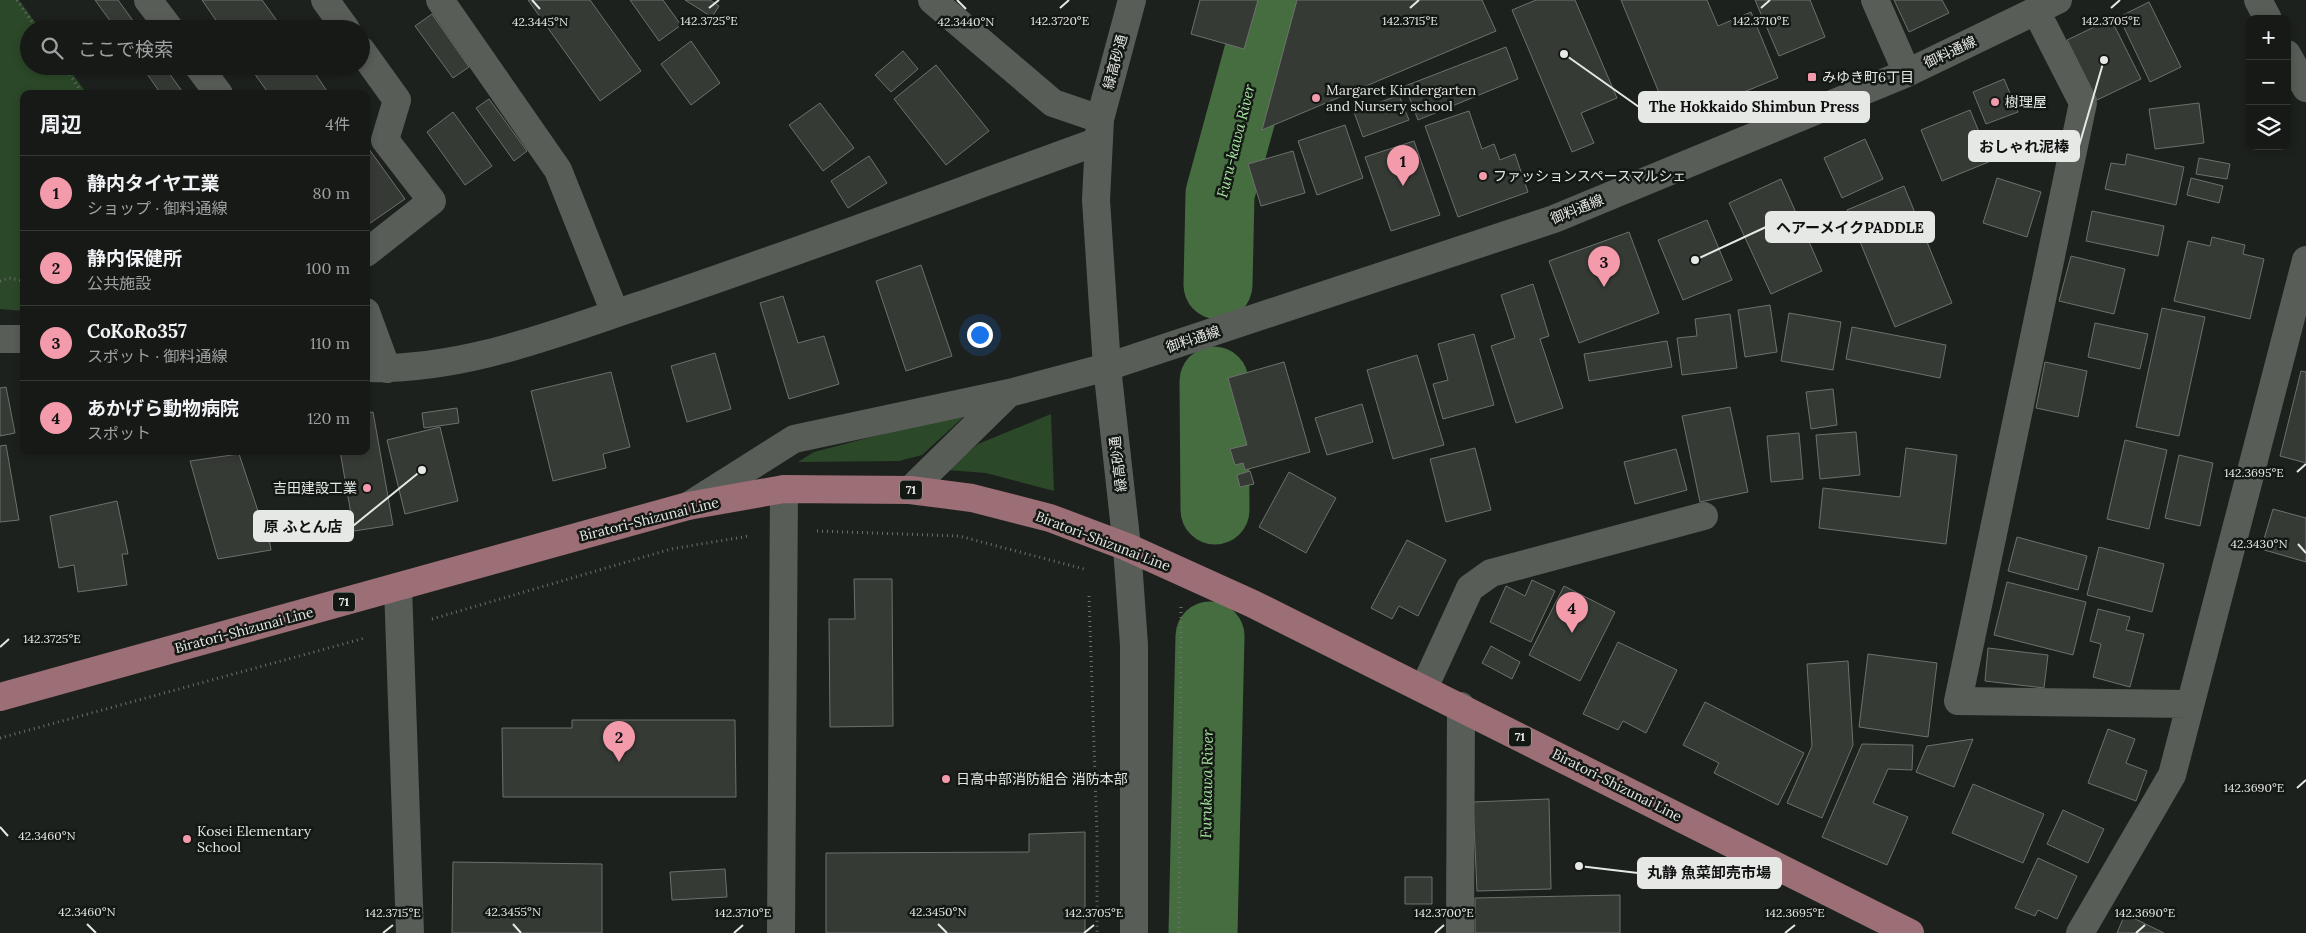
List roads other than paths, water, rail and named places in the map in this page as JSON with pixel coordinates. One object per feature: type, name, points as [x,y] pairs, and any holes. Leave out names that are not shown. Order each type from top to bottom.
[{"type":"main road","name":"Biratori-Shizunai Line","points":[[0,697],[688,506],[784,489],[910,490],[972,498],[1050,518],[1127,548],[1262,608],[1461,706],[1910,933]]},
{"type":"street","points":[[148,0],[163,20]]},
{"type":"street","points":[[325,0],[339,20]]},
{"type":"street","points":[[440,0],[558,170],[615,314]]},
{"type":"street","points":[[932,0],[1053,103],[1100,130]]},
{"type":"street","name":"緑高砂通","points":[[1132,0],[1100,130],[1096,200],[1107,367],[1127,548],[1134,645],[1134,933]]},
{"type":"street","points":[[1875,0],[1907,73]]},
{"type":"street","points":[[2258,0],[2266,15]]},
{"type":"street","points":[[2047,6],[2083,104],[1958,701],[2189,704]]},
{"type":"street","name":"御料通線","points":[[688,506],[794,439],[1009,393],[1107,367],[1554,219],[1907,73],[2047,6]]},
{"type":"street","points":[[2290,60],[2306,88]]},
{"type":"street","points":[[370,62],[397,100],[385,140],[432,201],[370,250]]},
{"type":"street","points":[[205,75],[216,90]]},
{"type":"street","points":[[370,335],[376,369],[469,360],[728,276],[1100,130]]},
{"type":"street","points":[[2080,933],[2172,775],[2306,260]]},
{"type":"street","points":[[0,339],[20,339]]},
{"type":"street","points":[[910,490],[1009,393]]},
{"type":"street","points":[[781,933],[784,489]]},
{"type":"street","points":[[1424,688],[1470,588],[1491,573],[1704,516]]},
{"type":"street","points":[[398,587],[410,933]]},
{"type":"street","points":[[1460,933],[1461,706]]},
{"type":"waterway","name":"Furu-kawa River","points":[[1218,285],[1220,194],[1273,0]]},
{"type":"waterway","name":"Furukawa River","points":[[1214,381],[1215,510]]},
{"type":"waterway","name":"Furukawa River","points":[[1203,933],[1210,636]]},
{"type":"place","name":"The Hokkaido Shimbun Press","points":[[1564,54]]},
{"type":"place","name":"おしゃれ泥棒","points":[[2104,60]]},
{"type":"place","name":"みゆき町6丁目","points":[[1812,77]]},
{"type":"place","name":"Margaret Kindergarten and Nursery school","points":[[1316,98]]},
{"type":"place","name":"樹理屋","points":[[1995,102]]},
{"type":"place","name":"ファッションスペースマルシェ","points":[[1483,176]]},
{"type":"place","name":"静内タイヤ工業","points":[[1403,186]]},
{"type":"place","name":"ヘアーメイクPADDLE","points":[[1695,260]]},
{"type":"place","name":"CoKoRo357","points":[[1604,287]]},
{"type":"place","name":"原 ふとん店","points":[[422,470]]},
{"type":"place","name":"吉田建設工業","points":[[367,488]]},
{"type":"place","name":"あかげら動物病院","points":[[1572,633]]},
{"type":"place","name":"静内保健所","points":[[619,762]]},
{"type":"place","name":"日高中部消防組合 消防本部","points":[[946,779]]},
{"type":"place","name":"Kosei Elementary School","points":[[187,839]]},
{"type":"place","name":"丸静 魚菜卸売市場","points":[[1579,866]]}]
